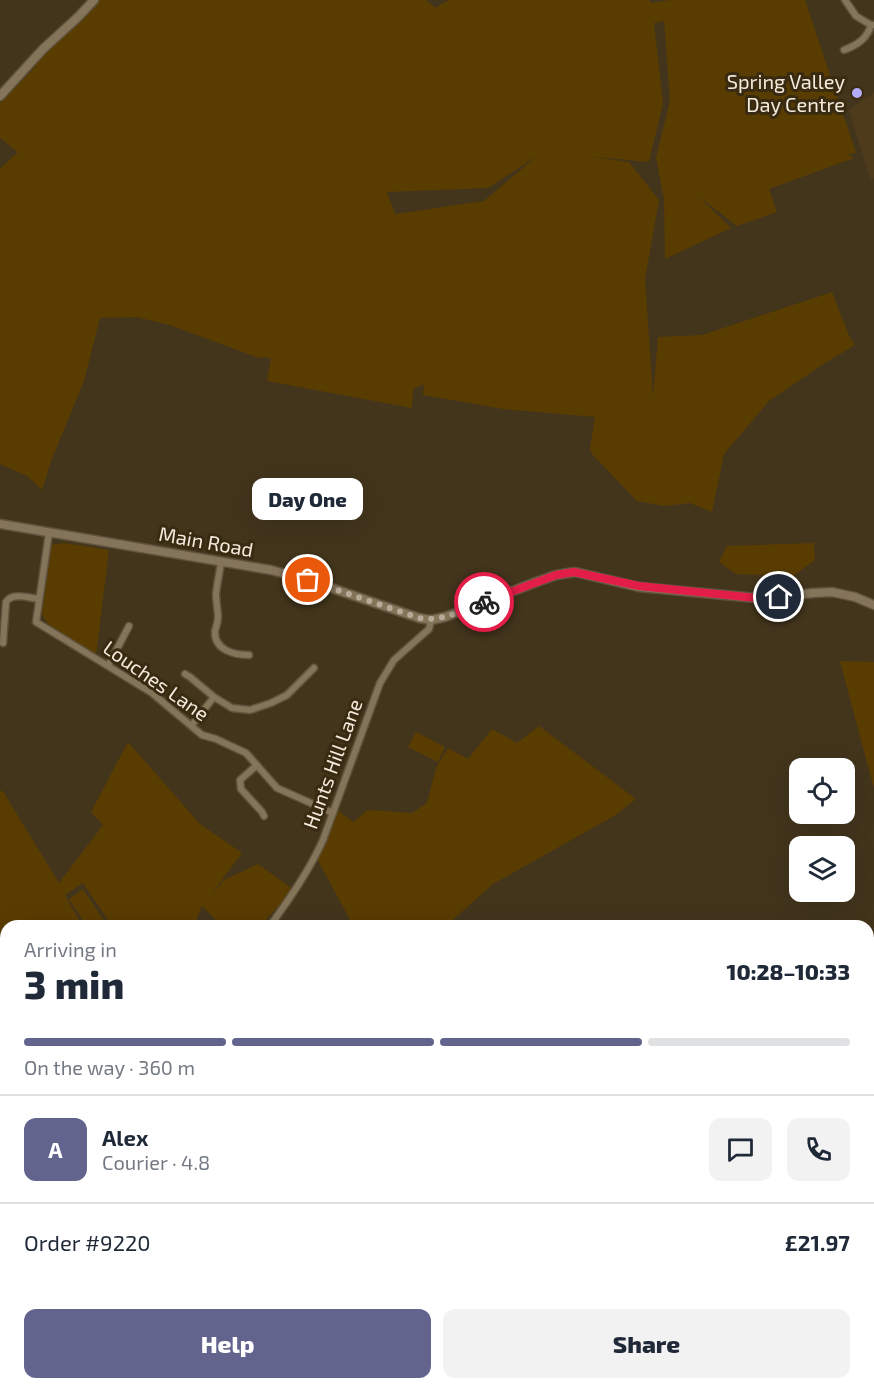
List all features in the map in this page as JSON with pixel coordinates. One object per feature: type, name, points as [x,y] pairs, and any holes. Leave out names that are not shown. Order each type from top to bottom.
[{"type":"street","points":[[0,96],[43,49],[94,0]]},
{"type":"street","points":[[844,50],[866,37],[873,25],[856,16],[845,0]]},
{"type":"street","name":"Main Road","points":[[0,524],[271,570],[419,618],[434,619]]},
{"type":"street","name":"Louches Lane","points":[[49,532],[36,622],[152,693],[202,735],[246,753],[277,788],[333,813]]},
{"type":"street","points":[[221,561],[216,596],[218,618],[216,640],[226,651],[249,655]]},
{"type":"street","points":[[434,619],[445,617],[548,578],[574,572],[639,586],[756,598],[832,592],[855,597],[874,605]]},
{"type":"street","points":[[3,643],[6,602],[9,598],[14,596],[39,599]]},
{"type":"street","name":"Hunts Hill Lane","points":[[274,920],[316,855],[380,683],[394,660],[429,629],[434,619]]},
{"type":"street","points":[[108,666],[129,626]]},
{"type":"street","points":[[185,674],[232,708],[250,710],[287,695],[314,668]]},
{"type":"street","points":[[191,726],[214,697]]},
{"type":"street","points":[[257,765],[240,780],[241,789],[264,816]]},
{"type":"shaded area","points":[[99,0],[426,0],[435,8],[449,0],[649,0],[651,3],[671,0],[805,0],[856,153],[848,154],[854,158],[769,189],[777,212],[737,226],[698,196],[731,228],[665,259],[664,199],[656,158],[670,101],[664,21],[654,23],[663,103],[649,162],[585,156],[629,162],[659,200],[645,279],[653,397],[658,337],[702,335],[832,292],[850,338],[855,345],[769,401],[724,454],[712,512],[690,503],[664,506],[637,501],[592,454],[590,448],[595,417],[503,409],[423,395],[424,384],[413,389],[412,408],[267,381],[271,359],[259,358],[170,325],[136,317],[100,318],[84,381],[51,461],[42,490],[27,476],[0,464],[0,169],[18,152],[0,138],[0,103],[35,67],[44,52],[84,17]],"holes":[[[537,156],[484,201],[395,214],[387,192],[488,188]]]},
{"type":"shaded area","points":[[874,93],[874,178],[870,179],[849,110]]},
{"type":"shaded area","points":[[64,543],[109,550],[96,656],[49,626],[42,614],[51,545]]},
{"type":"shaded area","points":[[814,543],[815,560],[793,576],[736,574],[719,562],[727,546]]},
{"type":"shaded area","points":[[840,661],[874,662],[874,789]]},
{"type":"shaded area","points":[[539,726],[636,799],[614,816],[493,884],[453,920],[350,920],[317,859],[336,812],[339,811],[353,822],[368,810],[412,813],[427,803],[436,768],[448,748],[468,759],[492,729],[517,743]]},
{"type":"shaded area","points":[[416,732],[445,747],[438,762],[408,747]]},
{"type":"shaded area","points":[[128,742],[200,824],[242,853],[210,896],[224,880],[258,864],[294,890],[266,920],[216,920],[202,906],[197,920],[108,920],[83,883],[65,895],[79,920],[0,920],[0,790],[59,883],[103,825],[91,812]]},
{"type":"shaded area","points":[[83,889],[104,920],[83,920],[69,899]]},
{"type":"way so far","points":[[308,580],[430,620],[445,617],[484,602]]},
{"type":"place","name":"Spring Valley Day Centre","points":[[857,93]]},
{"type":"place","name":"Day One","points":[[308,580]]},
{"type":"route","points":[[484,602],[556,575],[574,572],[639,586],[756,598],[779,597]]}]
